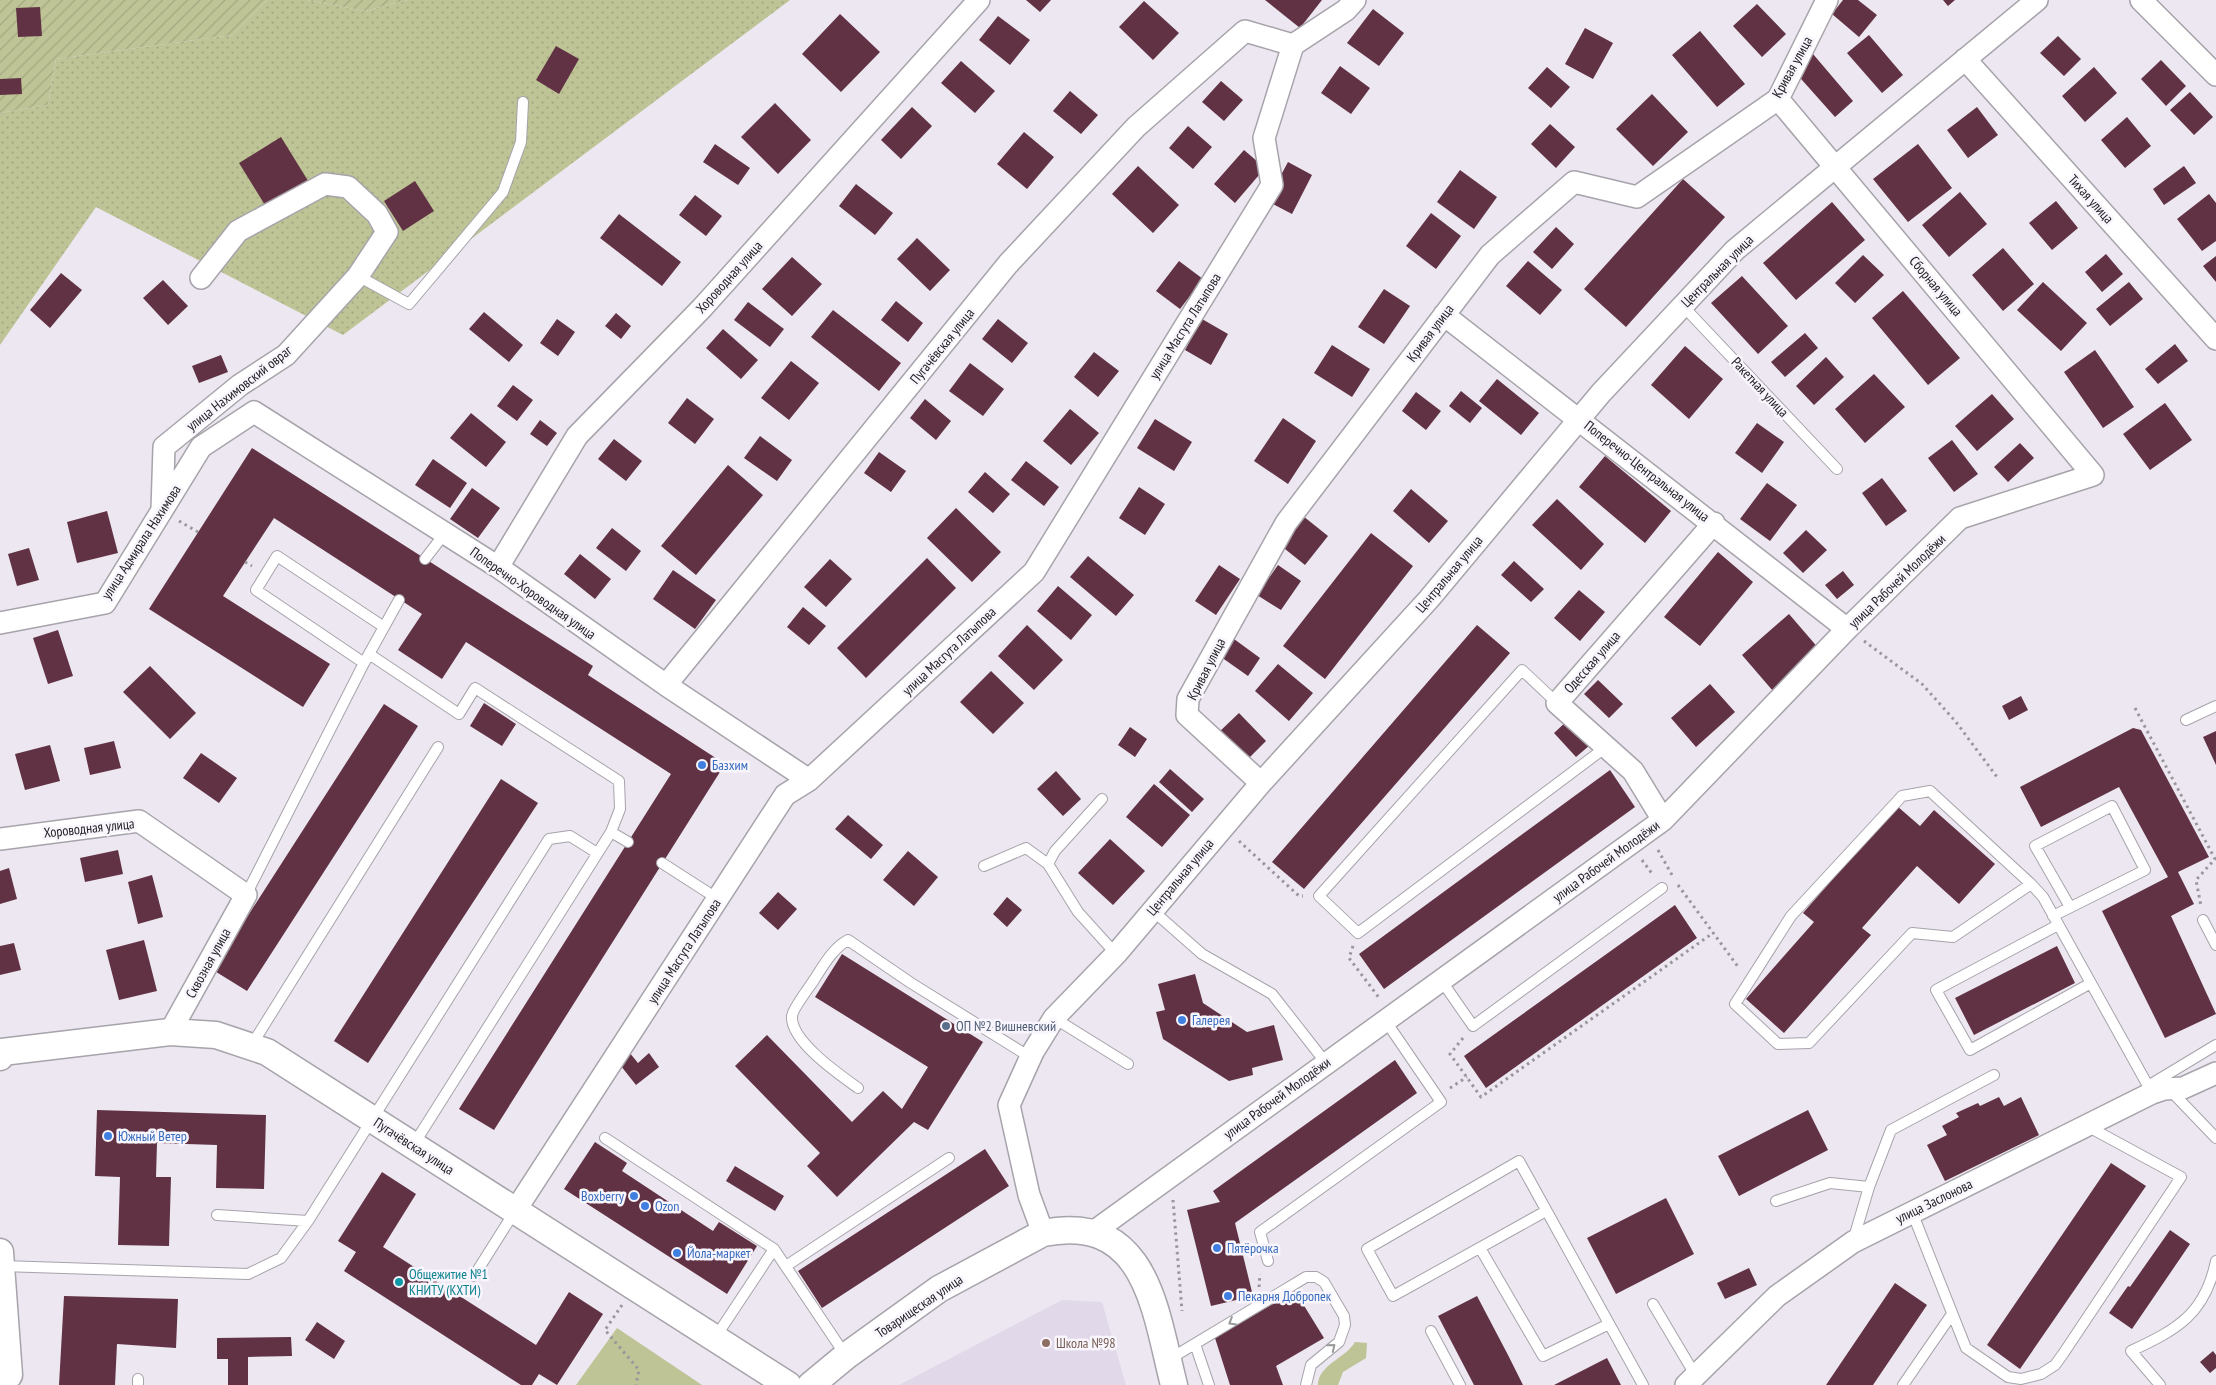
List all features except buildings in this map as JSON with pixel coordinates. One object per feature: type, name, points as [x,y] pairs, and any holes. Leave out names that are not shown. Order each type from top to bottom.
[{"type":"street","name":"Хороводная улица","points":[[498,567],[577,436],[702,308],[979,0]]},
{"type":"street","points":[[1293,45],[1346,10],[1355,0]]},
{"type":"street","name":"Кривая улица","points":[[1261,782],[1187,715],[1188,700],[1286,523],[1490,255],[1574,182],[1637,197],[1778,99],[1827,0]]},
{"type":"street","name":"Центральная улица","points":[[1043,1233],[1030,1195],[1009,1105],[1030,1057],[1054,1018],[1116,954],[1261,782],[1429,599],[1579,418],[1735,250],[2037,0]]},
{"type":"street","points":[[2141,0],[2216,75]]},
{"type":"street","name":"Пугачёвская улица","points":[[666,685],[1008,264],[1136,127],[1245,31],[1293,45]]},
{"type":"street","name":"улица Масгута Латыпова","points":[[515,1211],[785,795],[809,780],[1034,572],[1272,184],[1264,138],[1293,45]]},
{"type":"street","name":"Тихая улица","points":[[1965,59],[2216,339]]},
{"type":"street","name":"Сборная улица","points":[[1778,99],[2093,475]]},
{"type":"street","name":"улица Нахимовский овраг","points":[[162,510],[164,447],[240,385],[286,355],[358,276],[387,232],[377,214],[348,187],[325,184],[238,231],[201,278]]},
{"type":"street","name":"Поперечно-Центральная улица","points":[[1444,315],[1714,523],[1847,629]]},
{"type":"street","name":"Поперечно-Хороводная улица","points":[[254,412],[498,567],[666,685],[809,780]]},
{"type":"street","name":"улица Адмирала Нахимова","points":[[0,623],[105,603],[200,447],[254,412]]},
{"type":"street","name":"улица Рабочей Молодёжи","points":[[1092,1232],[1663,820],[1847,629],[1960,518],[2093,475]]},
{"type":"street","name":"Одесская улица","points":[[1663,820],[1633,771],[1557,703],[1714,523]]},
{"type":"street","name":"Хороводная улица","points":[[0,839],[139,821],[246,895]]},
{"type":"street","name":"Сквозная улица","points":[[170,1032],[246,895]]},
{"type":"street","name":"Пугачёвская улица","points":[[1,1054],[170,1032],[216,1035],[267,1052],[788,1385]]},
{"type":"street","name":"улица Заслонова","points":[[1694,1382],[1777,1296],[1853,1242],[2156,1089],[2183,1088],[2216,1073]]},
{"type":"street","name":"Товарищеская улица","points":[[812,1385],[846,1356],[939,1289],[1043,1233],[1060,1229],[1092,1232]]},
{"type":"street","points":[[1092,1232],[1122,1248],[1142,1274],[1174,1385]]},
{"type":"street","points":[[1,1259],[6,1378]]},
{"type":"lane","points":[[358,276],[409,304],[503,192],[521,142],[523,102]]},
{"type":"lane","name":"Ракетная улица","points":[[1682,306],[1837,469]]},
{"type":"lane","points":[[426,559],[445,533]]},
{"type":"lane","points":[[384,626],[277,556],[256,590],[459,714],[475,688],[619,781],[620,808],[611,832],[414,1145]]},
{"type":"lane","points":[[246,895],[367,658],[399,600]]},
{"type":"lane","points":[[1557,703],[1522,670],[1319,896],[1358,932],[1606,747]]},
{"type":"lane","points":[[2186,720],[2216,706]]},
{"type":"lane","points":[[251,1046],[438,747]]},
{"type":"lane","points":[[2031,884],[1953,937],[1912,933],[1809,1042],[1778,1044],[1736,1004],[1791,916],[1902,796],[1930,791],[2031,884],[2042,897],[2091,983],[2156,1089],[2216,1138]]},
{"type":"lane","points":[[1048,864],[1055,851],[1102,799]]},
{"type":"lane","points":[[2070,907],[2035,846],[2112,806],[2145,870],[2070,907],[2056,921],[1936,990],[1970,1050],[2091,983]]},
{"type":"lane","points":[[611,832],[628,842]]},
{"type":"lane","points":[[1,1259],[248,1274],[281,1258],[308,1221],[374,1120],[549,839],[570,836],[598,853]]},
{"type":"lane","points":[[984,866],[1026,848],[1048,864],[1078,912],[1116,954]]},
{"type":"lane","points":[[662,863],[718,899]]},
{"type":"lane","points":[[1441,980],[1473,1026],[1662,888]]},
{"type":"lane","points":[[1152,910],[1202,954],[1272,994],[1326,1063]]},
{"type":"lane","points":[[2203,920],[2216,945]]},
{"type":"lane","points":[[858,1088],[803,1042],[794,1027],[792,1015],[822,968],[841,944],[848,940],[911,983],[1030,1057]]},
{"type":"lane","points":[[1054,1018],[1128,1064]]},
{"type":"lane","points":[[1268,1260],[1260,1232],[1442,1102],[1389,1018]]},
{"type":"lane","points":[[2156,1089],[2216,1045]]},
{"type":"lane","points":[[1853,1242],[1869,1187],[1891,1130],[1994,1076]]},
{"type":"lane","points":[[1912,1212],[1966,1348],[2008,1377],[2030,1378],[2041,1374],[2055,1364],[2063,1354],[2181,1177],[2086,1125]]},
{"type":"lane","points":[[605,1138],[774,1249],[846,1356]]},
{"type":"lane","points":[[786,1266],[949,1158]]},
{"type":"lane","points":[[1546,1211],[1393,1296],[1367,1250],[1519,1161],[1642,1385]]},
{"type":"lane","points":[[1776,1201],[1830,1183],[1869,1187]]},
{"type":"lane","points":[[474,1276],[515,1211]]},
{"type":"lane","points":[[217,1215],[308,1221]]},
{"type":"lane","points":[[1480,1248],[1543,1356],[1609,1324]]},
{"type":"lane","points":[[715,1339],[774,1249]]},
{"type":"lane","points":[[2160,1385],[2132,1350],[2166,1334],[2194,1312],[2212,1282],[2216,1261]]},
{"type":"lane","points":[[1168,1360],[1306,1277],[1316,1277],[1324,1282],[1344,1316],[1344,1331],[1335,1346],[1310,1365],[1306,1385]]},
{"type":"lane","points":[[1653,1304],[1694,1382]]},
{"type":"lane","points":[[1903,1385],[1952,1314]]},
{"type":"lane","points":[[1431,1331],[1460,1385]]},
{"type":"lane","points":[[1195,1344],[1209,1385]]},
{"type":"path","points":[[1847,629],[1922,684],[1956,722],[1997,777]]},
{"type":"path","points":[[2135,708],[2214,859],[2196,880],[2203,920]]},
{"type":"path","points":[[1224,826],[1299,896],[1319,896]]},
{"type":"path","points":[[1655,845],[1674,880],[1749,982]]},
{"type":"path","points":[[1639,856],[1662,888]]},
{"type":"path","points":[[1358,932],[1349,958],[1389,1018]]},
{"type":"path","points":[[1473,1026],[1450,1054],[1481,1097],[1713,933]]},
{"type":"path","points":[[1171,1174],[1182,1314]]},
{"type":"path","points":[[1258,1306],[1259,1276],[1268,1260]]},
{"type":"path","points":[[622,1305],[605,1330],[639,1370],[636,1385]]},
{"type":"shaded area","name":"Школа №98","points":[[1062,1300],[1102,1302],[1126,1385],[899,1385]]},
{"type":"green space","points":[[0,0],[267,0],[232,35],[56,59],[48,105],[0,113]]},
{"type":"green space","points":[[267,0],[307,0],[365,11],[408,0],[790,0],[343,335],[96,207],[0,345],[0,113],[48,105],[56,59],[232,35]]},
{"type":"green space","points":[[307,0],[408,0],[365,11]]},
{"type":"green space","points":[[617,1328],[702,1385],[576,1385]]},
{"type":"green space","points":[[1355,1342],[1367,1343],[1366,1358],[1343,1372],[1338,1385],[1318,1385],[1319,1378],[1327,1367],[1351,1348]]},
{"type":"place","name":"Базхим","points":[[702,765]]},
{"type":"place","name":"Галерея","points":[[1182,1020]]},
{"type":"place","name":"ОП №2 Вишневский","points":[[946,1026]]},
{"type":"place","name":"Южный Ветер","points":[[108,1136]]},
{"type":"place","name":"Boxberry","points":[[634,1196]]},
{"type":"place","name":"Ozon","points":[[645,1206]]},
{"type":"place","name":"Пятёрочка","points":[[1217,1248]]},
{"type":"place","name":"Йола-маркет","points":[[677,1253]]},
{"type":"place","name":"Общежитие №1 КНИТУ (КХТИ)","points":[[399,1282]]},
{"type":"place","name":"Пекарня Добропек","points":[[1228,1296]]},
{"type":"place","name":"Школа №98","points":[[1046,1343]]}]
